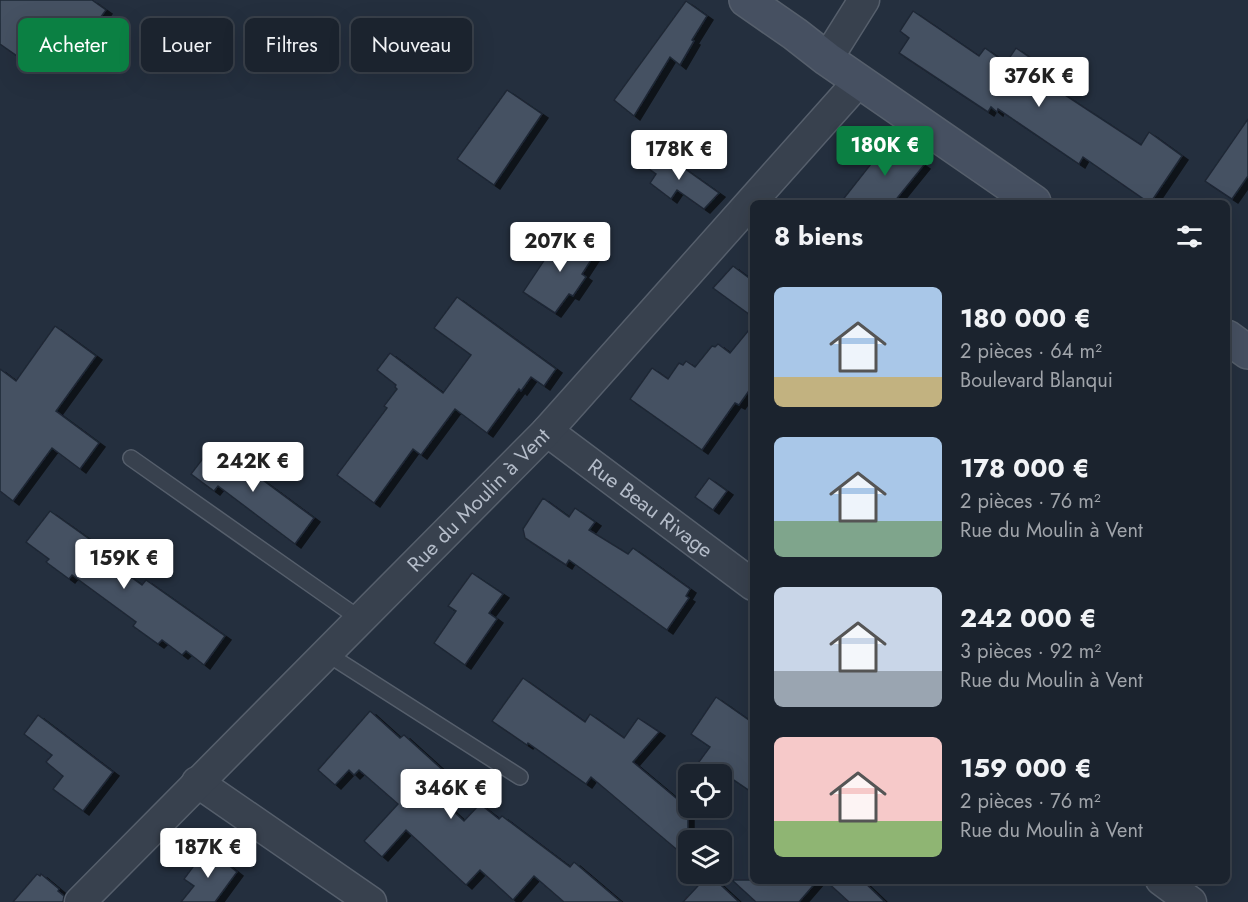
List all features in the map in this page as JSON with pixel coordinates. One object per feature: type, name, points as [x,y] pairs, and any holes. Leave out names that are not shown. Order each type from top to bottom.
[{"type":"street","points":[[746,0],[1031,200]]},
{"type":"street","points":[[827,59],[864,0]]},
{"type":"street","name":"Rue du Moulin à Vent","points":[[753,200],[859,81]]},
{"type":"street","name":"Rue du Moulin à Vent","points":[[80,902],[547,431],[750,203]]},
{"type":"street","points":[[1230,339],[1248,352]]},
{"type":"street","name":"Rue Beau Rivage","points":[[547,431],[750,583]]},
{"type":"street","points":[[197,782],[371,902]]},
{"type":"street","points":[[1166,884],[1191,902]]},
{"type":"lane","points":[[131,458],[360,619]]},
{"type":"lane","points":[[326,653],[520,777]]},
{"type":"building","points":[[0,0],[92,0],[106,10],[100,18],[18,18],[18,57],[0,44]]},
{"type":"building","points":[[686,1],[707,16],[680,65],[670,57],[634,116],[614,100]]},
{"type":"building","points":[[913,11],[979,56],[985,48],[1006,63],[1016,48],[1029,57],[1033,74],[1141,145],[1149,132],[1182,156],[1152,200],[1145,200],[1083,157],[1079,164],[998,109],[997,112],[991,107],[988,112],[899,53],[909,38],[900,31]]},
{"type":"building","points":[[507,90],[542,114],[494,185],[457,159]]},
{"type":"building","points":[[1248,119],[1248,176],[1232,199],[1205,181]]},
{"type":"building","points":[[889,141],[924,165],[896,200],[843,200]]},
{"type":"building","points":[[657,149],[719,193],[704,209],[677,190],[671,199],[650,183],[656,174],[645,166]]},
{"type":"building","points":[[563,232],[595,254],[582,274],[586,277],[573,296],[569,294],[555,313],[523,292]]},
{"type":"building","points":[[733,266],[750,279],[750,315],[713,288]]},
{"type":"building","points":[[457,297],[556,369],[544,386],[531,377],[521,391],[519,389],[487,433],[455,409],[421,455],[413,449],[374,503],[337,475],[387,408],[384,406],[397,389],[396,385],[377,370],[390,353],[443,393],[471,355],[434,328]]},
{"type":"building","points":[[55,326],[96,356],[56,411],[99,443],[80,469],[52,448],[13,501],[0,491],[0,369],[16,381]]},
{"type":"building","points":[[750,329],[750,389],[739,405],[735,403],[702,450],[630,399],[652,368],[668,379],[679,363],[683,365],[686,361],[695,367],[712,346],[715,347],[718,344],[730,353]]},
{"type":"building","points":[[214,444],[314,518],[295,544],[218,486],[214,491],[191,474]]},
{"type":"building","points":[[709,478],[727,491],[713,510],[695,497]]},
{"type":"building","points":[[543,498],[569,517],[575,508],[595,522],[589,530],[628,554],[633,548],[690,589],[686,596],[689,598],[667,630],[569,560],[566,565],[525,538],[523,529]]},
{"type":"building","points":[[50,511],[106,551],[103,557],[142,585],[146,580],[225,636],[204,665],[186,651],[182,655],[162,640],[158,644],[133,626],[136,622],[72,575],[69,579],[46,562],[49,559],[26,542]]},
{"type":"building","points":[[472,573],[503,594],[489,613],[497,619],[465,665],[434,643],[456,611],[448,606]]},
{"type":"building","points":[[523,678],[585,722],[590,714],[624,738],[638,718],[659,732],[633,762],[678,800],[678,818],[688,818],[688,830],[678,830],[678,851],[591,777],[586,784],[492,721]]},
{"type":"building","points":[[716,697],[750,721],[750,791],[732,779],[732,764],[697,764],[710,747],[691,734]]},
{"type":"building","points":[[370,711],[400,738],[404,735],[446,773],[429,789],[464,821],[480,804],[499,819],[502,816],[570,867],[574,862],[621,902],[564,902],[534,876],[513,900],[480,870],[466,885],[406,830],[382,857],[364,841],[398,804],[359,770],[354,775],[349,770],[335,785],[318,770]]},
{"type":"building","points":[[38,715],[113,772],[83,811],[53,789],[63,776],[46,762],[52,755],[24,734]]},
{"type":"building","points":[[207,848],[237,872],[215,902],[181,902],[194,886],[184,879]]},
{"type":"building","points":[[37,874],[40,876],[41,874],[59,889],[58,891],[64,896],[63,902],[13,902]]},
{"type":"building","points":[[732,880],[750,880],[750,884],[815,884],[799,902],[756,902]]},
{"type":"building","points":[[700,884],[720,884],[739,902],[683,902]]},
{"type":"building","points":[[829,884],[866,884],[885,902],[849,902]]}]
